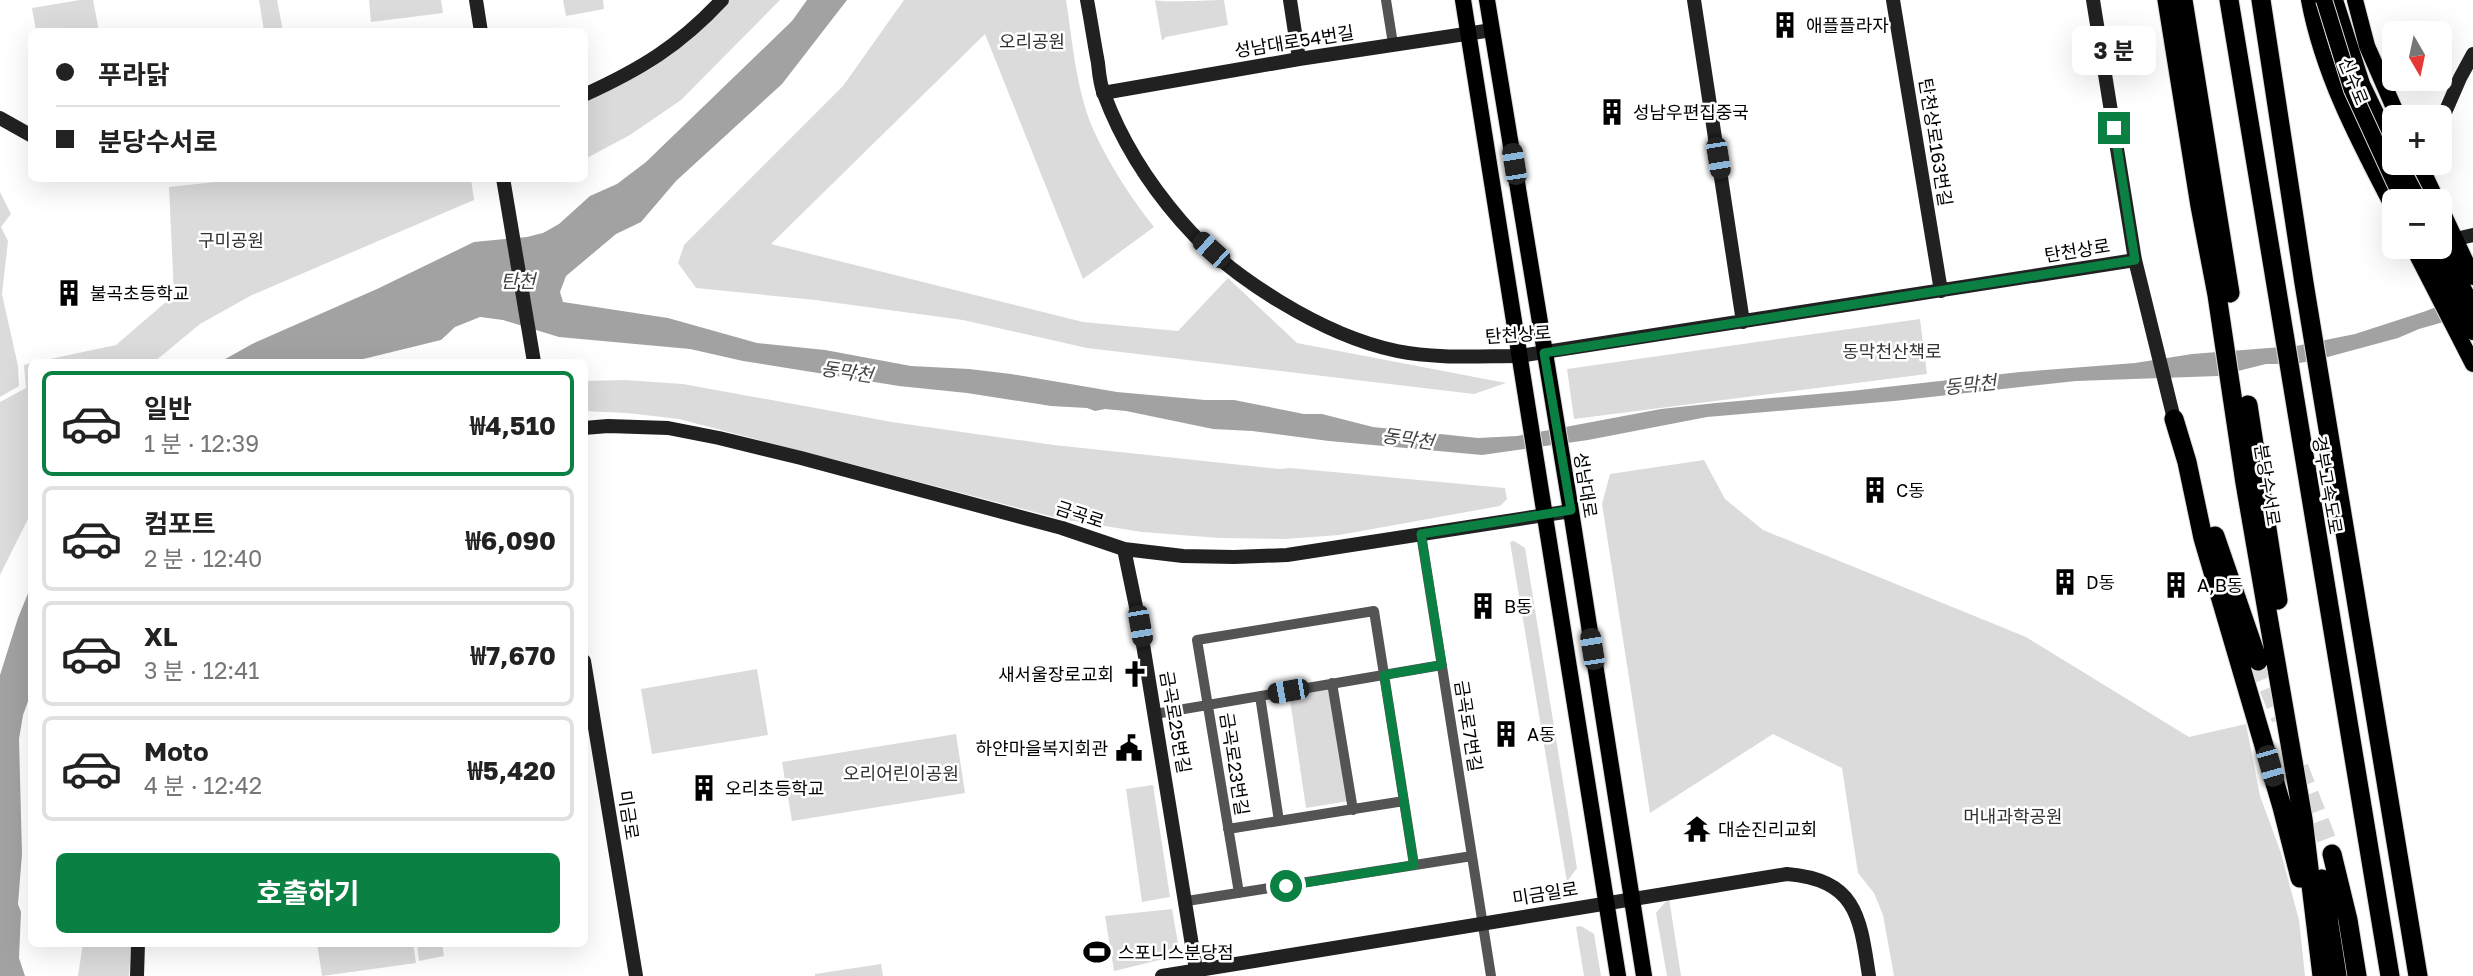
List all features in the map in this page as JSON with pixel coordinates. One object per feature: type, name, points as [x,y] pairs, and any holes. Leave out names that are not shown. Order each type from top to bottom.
[{"type":"highway","name":"분당수서로","points":[[2167,0],[2200,206],[2223,293]]},
{"type":"highway","name":"분당수서로","points":[[2183,0],[2223,293],[2337,976]]},
{"type":"highway","name":"경부고속도로","points":[[2229,0],[2274,286],[2390,976]]},
{"type":"highway","name":"경부고속도로","points":[[2261,0],[2304,283],[2417,976]]},
{"type":"highway","points":[[2174,419],[2258,661]]},
{"type":"highway","name":"분당수서로","points":[[2244,423],[2245,483],[2303,819],[2322,976]]},
{"type":"highway","points":[[2187,462],[2203,538],[2282,807],[2318,950]]},
{"type":"highway","points":[[2332,854],[2348,920],[2357,976]]},
{"type":"main road","points":[[1463,0],[1618,976]]},
{"type":"main road","name":"성남대로","points":[[1487,0],[1644,976]]},
{"type":"main road","name":"신수로","points":[[2309,0],[2331,79],[2384,189]]},
{"type":"main road","points":[[2323,0],[2352,90],[2397,189]]},
{"type":"main road","points":[[2335,0],[2362,84],[2382,126]]},
{"type":"main road","name":"신수로","points":[[2355,0],[2367,46],[2393,105]]},
{"type":"main road","points":[[2452,251],[2471,273]]},
{"type":"main road","points":[[2424,259],[2433,285],[2473,364]]},
{"type":"main road","points":[[2427,259],[2473,332]]},
{"type":"main road","points":[[2452,259],[2473,307]]},
{"type":"street","points":[[476,0],[480,28]]},
{"type":"street","points":[[588,93],[651,62],[678,43],[722,0]]},
{"type":"street","name":"탄천상로","points":[[1087,0],[1103,93],[1143,172],[1181,222],[1233,269],[1284,304],[1326,326],[1394,351],[1458,356],[1519,356],[1544,353],[2135,260]]},
{"type":"street","points":[[1290,0],[1299,59]]},
{"type":"street","points":[[1386,0],[1393,44]]},
{"type":"street","points":[[1694,0],[1743,322]]},
{"type":"street","name":"탄천상로163번길","points":[[1893,0],[1941,290]]},
{"type":"street","points":[[2093,0],[2135,260],[2174,419]]},
{"type":"street","name":"성남대로54번길","points":[[1103,93],[1299,59],[1492,30]]},
{"type":"street","points":[[2448,105],[2473,54]]},
{"type":"street","points":[[0,118],[28,134]]},
{"type":"street","points":[[2372,167],[2382,166]]},
{"type":"street","points":[[503,182],[533,359]]},
{"type":"street","points":[[2452,240],[2473,235]]},
{"type":"street","name":"금곡로","points":[[588,428],[667,428],[719,438],[1062,528],[1124,549],[1209,557],[1287,555],[1571,510]]},
{"type":"street","name":"금곡로7번길","points":[[1421,534],[1492,976]]},
{"type":"street","name":"금곡로25번길","points":[[1124,549],[1155,714],[1197,973]]},
{"type":"street","name":"금곡로23번길","points":[[1239,893],[1197,640],[1374,611],[1384,675]]},
{"type":"street","name":"금곡로23번길","points":[[1208,705],[1442,665]]},
{"type":"street","points":[[1384,675],[1414,865]]},
{"type":"street","points":[[1332,684],[1353,810]]},
{"type":"street","name":"미금로","points":[[588,685],[636,976]]},
{"type":"street","points":[[1260,696],[1279,821]]},
{"type":"street","points":[[1155,714],[1208,705]]},
{"type":"street","name":"금곡로23번길","points":[[1228,829],[1404,801]]},
{"type":"street","points":[[1186,901],[1472,856]]},
{"type":"street","name":"미금일로","points":[[1162,976],[1197,973],[1787,874],[1817,879],[1844,896],[1861,924],[1869,976]]},
{"type":"street","points":[[136,976],[138,947]]},
{"type":"green space","points":[[93,0],[98,28],[35,28],[32,8]]},
{"type":"green space","points":[[259,0],[277,0],[282,28],[264,28]]},
{"type":"green space","points":[[369,0],[441,0],[443,13],[371,22]]},
{"type":"green space","points":[[563,0],[603,0],[604,9],[566,16]]},
{"type":"green space","points":[[729,0],[780,0],[681,100],[630,135],[588,157],[588,100],[652,68],[694,35]]},
{"type":"green space","name":"오리공원","points":[[904,0],[1066,0],[1076,67],[1088,116],[1114,169],[1154,227],[1083,279],[985,34],[771,244],[1083,322],[1178,331],[1228,278],[1297,343],[1506,383],[1474,394],[1087,348],[963,320],[815,300],[696,288],[678,263],[684,245],[843,86]]},
{"type":"green space","points":[[1155,0],[1224,0],[1228,25],[1166,37],[1162,41]]},
{"type":"green space","name":"구미공원","points":[[215,182],[471,182],[474,200],[252,295],[200,324],[158,359],[50,359],[116,345],[174,295],[169,187]]},
{"type":"green space","points":[[0,192],[11,214],[1,227],[8,241],[2,294],[18,366],[19,386],[0,397]]},
{"type":"green space","name":"동막천산책로","points":[[1920,319],[1927,374],[1574,419],[1567,369]]},
{"type":"green space","points":[[28,364],[28,519],[0,575],[0,402],[26,388],[24,365]]},
{"type":"green space","points":[[625,380],[683,384],[892,422],[1054,445],[1280,469],[1505,488],[1507,499],[1500,506],[1339,535],[1285,539],[1219,538],[1142,532],[1061,519],[679,419],[588,411],[588,381]]},
{"type":"green space","name":"머내과학공원","points":[[1704,460],[1725,499],[1763,530],[2026,637],[2189,737],[2246,724],[2260,796],[2281,853],[2299,920],[2305,976],[1894,976],[1883,915],[1874,893],[1858,873],[1842,768],[1773,734],[1650,813],[1602,504],[1610,474]]},
{"type":"green space","points":[[1514,541],[1525,548],[1577,868],[1567,882],[1510,542]]},
{"type":"green space","points":[[757,669],[768,735],[652,754],[641,689]]},
{"type":"green space","points":[[1330,686],[1349,801],[1306,808],[1289,693]]},
{"type":"green space","name":"오리어린이공원","points":[[956,734],[965,793],[792,821],[782,762]]},
{"type":"green space","points":[[1153,785],[1170,897],[1142,902],[1126,789]]},
{"type":"green space","points":[[1669,898],[1681,976],[1667,976],[1656,913]]},
{"type":"green space","points":[[1172,909],[1180,955],[1114,971],[1105,916]]},
{"type":"green space","points":[[1581,926],[1594,934],[1601,976],[1584,976],[1576,927]]},
{"type":"green space","points":[[82,947],[131,947],[129,976],[78,976]]},
{"type":"green space","points":[[318,947],[414,947],[416,963],[322,976]]},
{"type":"green space","points":[[417,947],[443,947],[444,956],[419,961]]},
{"type":"green space","points":[[881,964],[883,976],[815,976],[815,974]]},
{"type":"water","points":[[807,0],[847,0],[782,84],[676,181],[641,222],[616,234],[566,276],[560,292],[563,302],[668,318],[757,343],[825,350],[911,366],[1011,374],[1117,392],[1234,400],[1304,414],[1322,414],[1373,427],[1478,438],[1517,436],[1661,409],[2020,372],[2135,363],[2192,354],[2296,346],[2355,334],[2426,311],[2473,292],[2461,317],[2398,338],[2295,364],[2266,364],[2218,376],[2076,381],[1894,401],[1707,417],[1588,440],[1482,455],[1213,429],[1126,411],[1095,411],[899,386],[743,361],[690,349],[559,337],[503,320],[480,317],[455,327],[441,340],[363,359],[225,359],[252,344],[377,289],[474,242],[527,237],[543,233],[559,224],[590,196],[617,184],[646,162],[792,21]]},
{"type":"water","points":[[28,593],[28,701],[19,739],[22,854],[18,904],[21,912],[19,958],[25,976],[0,976],[0,675]]},
{"type":"tunnel","points":[[2258,661],[2281,719]]},
{"type":"tunnel","points":[[2299,767],[2332,854]]},
{"type":"place","name":"애플플라자","points":[[1785,25]]},
{"type":"place","name":"성남우편집중국","points":[[1612,112]]},
{"type":"place","name":"불곡초등학교","points":[[69,293]]},
{"type":"place","name":"C동","points":[[1875,490]]},
{"type":"place","name":"D동","points":[[2065,582]]},
{"type":"place","name":"A,B동","points":[[2176,585]]},
{"type":"place","name":"B동","points":[[1483,606]]},
{"type":"place","name":"새서울장로교회","points":[[1135,674]]},
{"type":"place","name":"A동","points":[[1506,734]]},
{"type":"place","name":"하얀마을복지회관","points":[[1129,748]]},
{"type":"place","name":"오리초등학교","points":[[704,788]]},
{"type":"place","name":"대순진리교회","points":[[1697,829]]},
{"type":"place","name":"스포니스분당점","points":[[1097,952]]},
{"type":"route","points":[[1286,886],[1414,865],[1384,675],[1442,665],[1421,534],[1571,510],[1544,353],[2135,260],[2114,128]]},
{"type":"water label","name":"탄천","points":[[518,280]]},
{"type":"water label","name":"동막천","points":[[847,371]]},
{"type":"water label","name":"동막천","points":[[1970,384]]},
{"type":"water label","name":"동막천","points":[[1408,438]]}]
